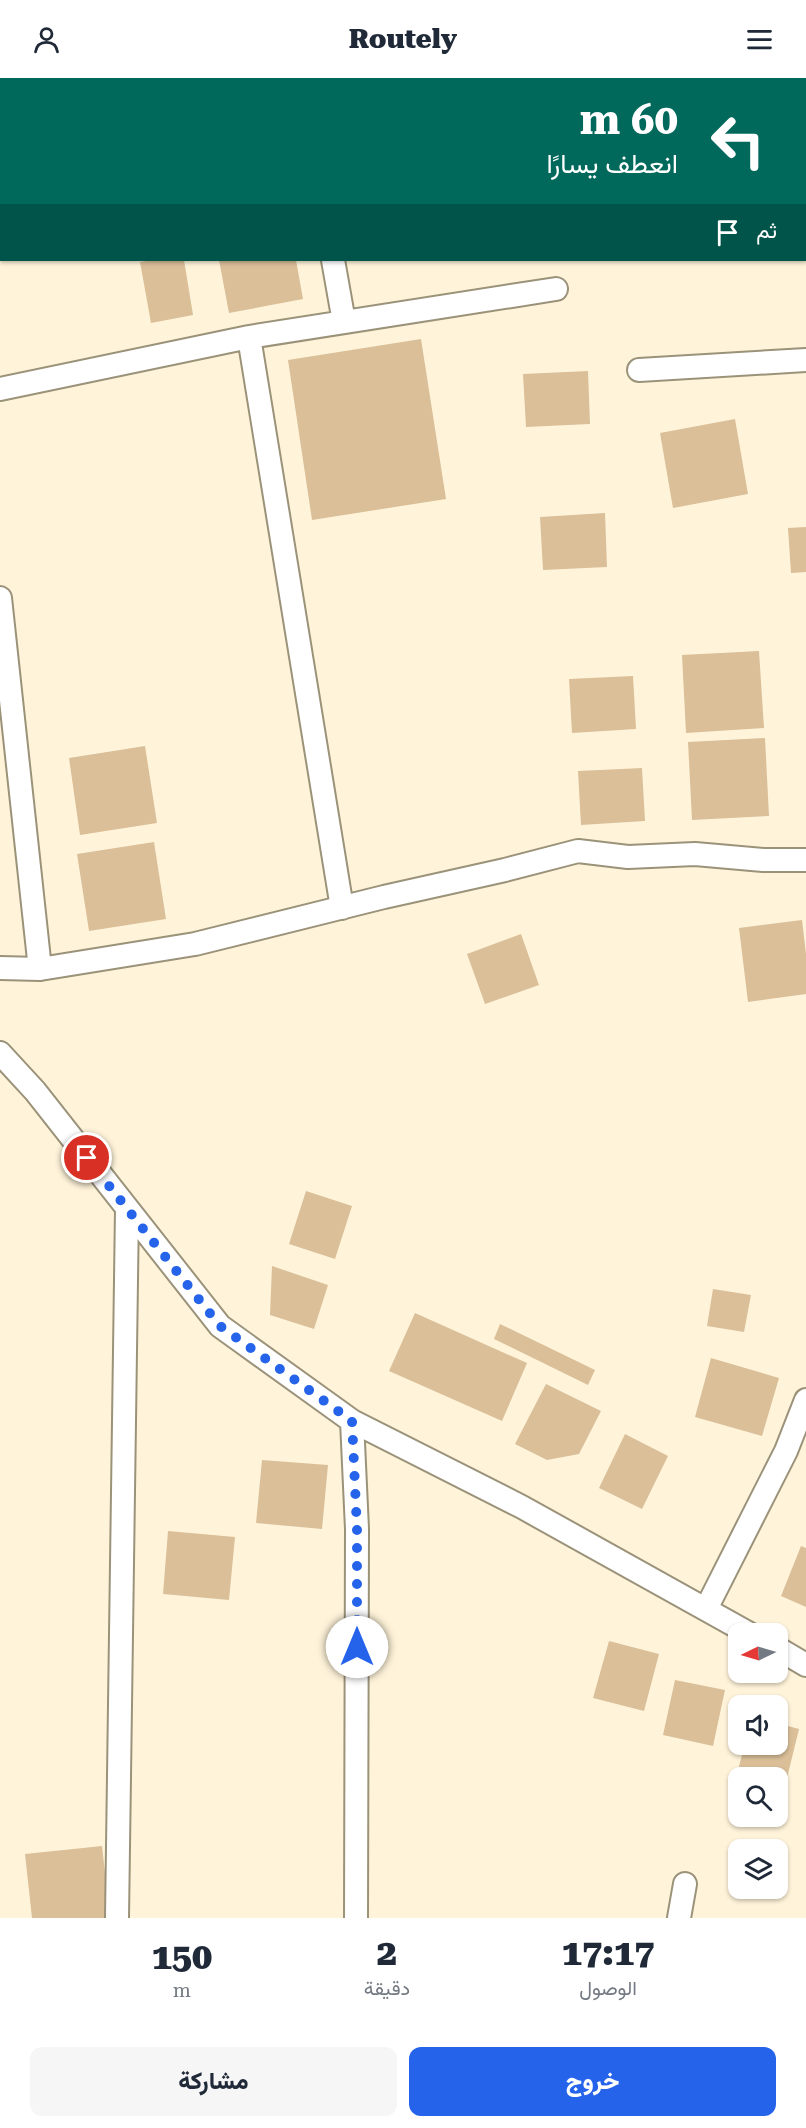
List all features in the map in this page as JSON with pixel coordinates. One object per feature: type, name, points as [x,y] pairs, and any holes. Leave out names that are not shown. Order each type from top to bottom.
[{"type":"street","points":[[333,261],[344,322]]},
{"type":"street","points":[[0,389],[249,337],[556,289]]},
{"type":"street","points":[[249,337],[342,908]]},
{"type":"street","points":[[639,370],[806,360]]},
{"type":"street","points":[[0,598],[40,969]]},
{"type":"street","points":[[0,968],[40,969],[195,945],[505,870],[578,850],[628,857],[695,854],[763,860],[806,860]]},
{"type":"street","points":[[0,1053],[35,1091],[220,1326],[352,1421],[522,1507],[731,1623]]},
{"type":"street","points":[[117,1918],[127,1209]]},
{"type":"street","points":[[706,1609],[786,1451],[806,1400]]},
{"type":"street","points":[[352,1421],[357,1529],[356,1918]]},
{"type":"street","points":[[788,1654],[806,1665]]},
{"type":"street","points":[[679,1918],[685,1884]]},
{"type":"building","points":[[184,261],[193,315],[151,323],[140,262]]},
{"type":"building","points":[[219,261],[296,261],[303,299],[229,313]]},
{"type":"building","points":[[421,339],[446,499],[312,520],[288,360]]},
{"type":"building","points":[[588,371],[590,424],[526,427],[523,374]]},
{"type":"building","points":[[735,419],[748,494],[673,508],[660,433]]},
{"type":"building","points":[[605,513],[607,567],[543,570],[540,517]]},
{"type":"building","points":[[806,527],[806,572],[791,573],[788,528]]},
{"type":"building","points":[[759,651],[764,728],[686,733],[682,655]]},
{"type":"building","points":[[633,676],[636,729],[572,733],[569,679]]},
{"type":"building","points":[[765,738],[769,816],[692,820],[688,742]]},
{"type":"building","points":[[145,746],[157,823],[80,835],[69,758]]},
{"type":"building","points":[[642,768],[645,821],[581,825],[578,771]]},
{"type":"building","points":[[154,842],[166,919],[89,931],[77,854]]},
{"type":"building","points":[[802,920],[806,954],[806,994],[748,1002],[739,928]]},
{"type":"building","points":[[521,934],[539,985],[485,1004],[467,954]]},
{"type":"building","points":[[306,1191],[352,1206],[335,1259],[289,1244]]},
{"type":"building","points":[[272,1266],[328,1285],[314,1329],[270,1315]]},
{"type":"building","points":[[713,1289],[751,1295],[744,1332],[707,1326]]},
{"type":"building","points":[[415,1313],[527,1363],[502,1421],[389,1371]]},
{"type":"building","points":[[500,1324],[595,1370],[588,1385],[494,1339]]},
{"type":"building","points":[[711,1358],[779,1378],[762,1436],[695,1417]]},
{"type":"building","points":[[546,1384],[601,1411],[579,1454],[547,1460],[515,1444]]},
{"type":"building","points":[[625,1434],[668,1456],[642,1509],[599,1488]]},
{"type":"building","points":[[262,1460],[328,1465],[322,1529],[256,1523]]},
{"type":"building","points":[[168,1531],[235,1537],[229,1600],[163,1594]]},
{"type":"building","points":[[801,1546],[806,1548],[806,1607],[781,1596]]},
{"type":"building","points":[[609,1641],[659,1654],[644,1711],[593,1698]]},
{"type":"building","points":[[675,1680],[725,1690],[713,1746],[663,1735]]},
{"type":"building","points":[[788,1726],[799,1729],[788,1774],[788,1767],[739,1767],[742,1755],[788,1755]]},
{"type":"building","points":[[102,1846],[110,1918],[32,1918],[25,1854]]},
{"type":"route","points":[[87,1158],[220,1326],[352,1421],[357,1529],[357,1647]]}]
